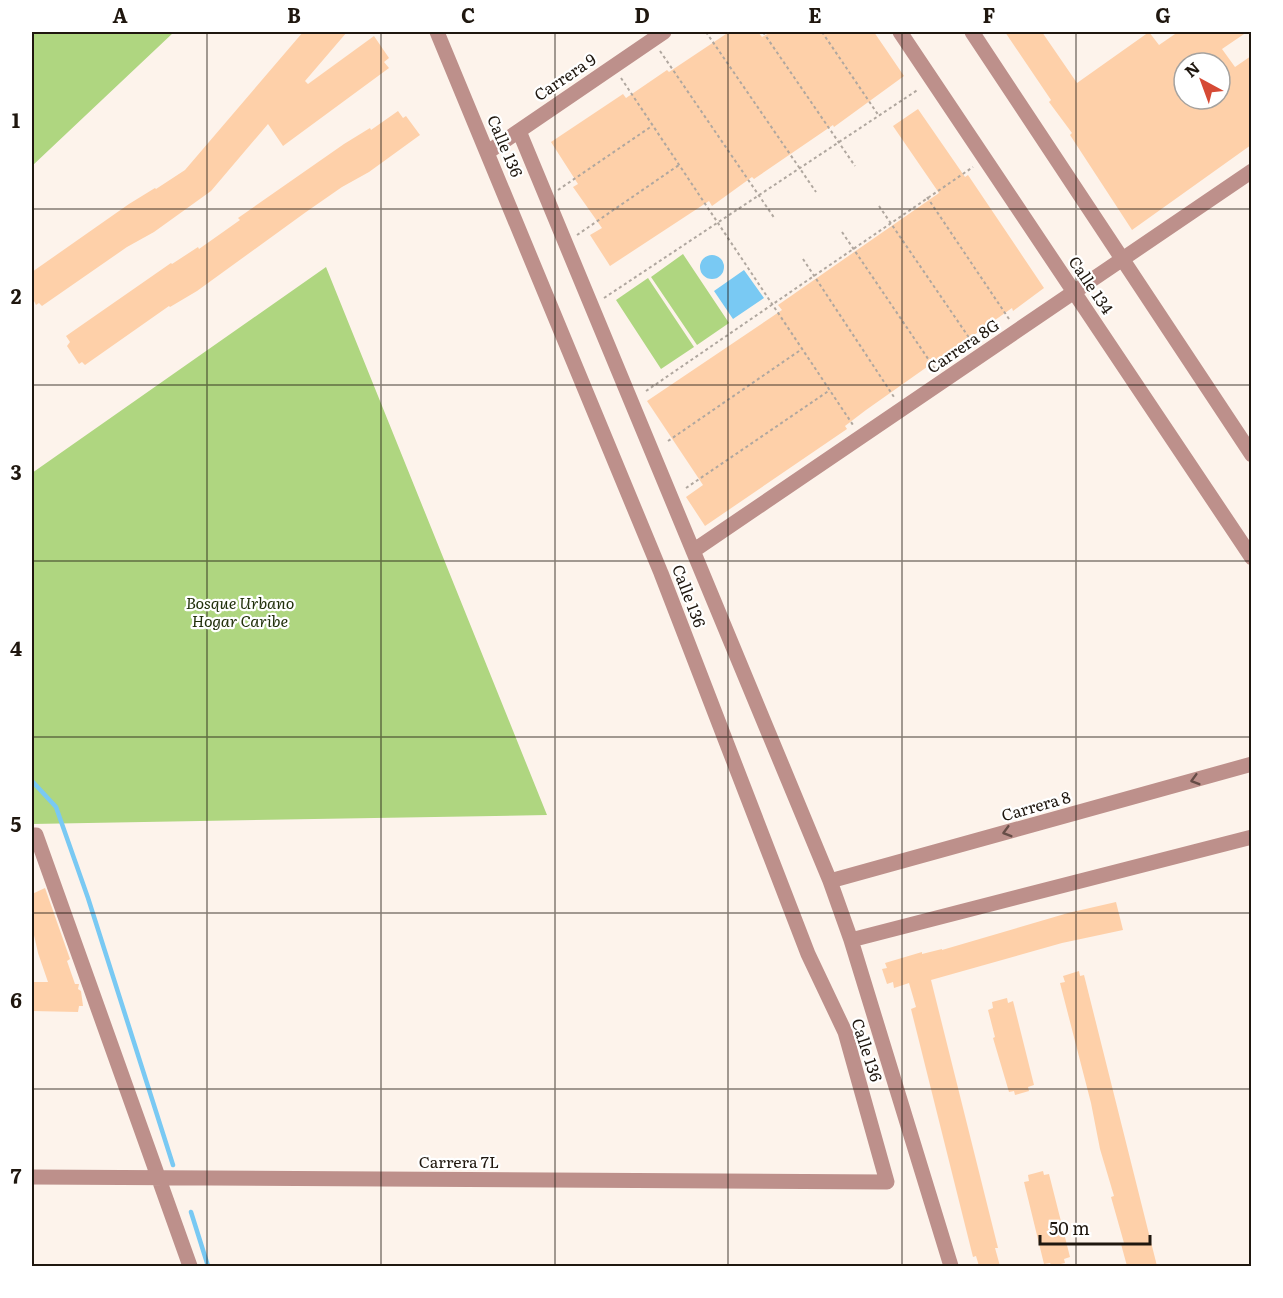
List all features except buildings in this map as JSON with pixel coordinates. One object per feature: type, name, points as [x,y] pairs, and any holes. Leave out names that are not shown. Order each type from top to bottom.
[{"type":"street","name":"Calle 136","points":[[437,32],[439,50],[488,152],[661,573],[808,954],[845,1032],[886,1182]]},
{"type":"street","name":"Carrera 9","points":[[488,152],[664,32]]},
{"type":"street","name":"Calle 134","points":[[900,32],[1251,558]]},
{"type":"street","points":[[972,32],[1251,455]]},
{"type":"street","name":"Calle 136","points":[[519,131],[830,881],[851,940],[951,1266]]},
{"type":"street","name":"Carrera 8G","points":[[693,551],[1251,171]]},
{"type":"street","name":"Carrera 8","points":[[830,881],[1251,764]]},
{"type":"street","points":[[34,835],[190,1266]]},
{"type":"street","points":[[851,940],[1251,837]]},
{"type":"street","name":"Carrera 7L","points":[[32,1177],[886,1182]]},
{"type":"path","points":[[706,32],[816,192]]},
{"type":"path","points":[[763,32],[855,166]]},
{"type":"path","points":[[822,32],[879,116]]},
{"type":"path","points":[[660,51],[775,219]]},
{"type":"path","points":[[621,78],[857,430]]},
{"type":"path","points":[[602,300],[920,88]]},
{"type":"path","points":[[558,190],[652,126]]},
{"type":"path","points":[[576,236],[679,165]]},
{"type":"path","points":[[646,391],[975,165]]},
{"type":"path","points":[[927,197],[1012,323]]},
{"type":"path","points":[[879,206],[976,348]]},
{"type":"path","points":[[842,232],[939,374]]},
{"type":"path","points":[[803,259],[897,403]]},
{"type":"path","points":[[668,441],[802,349]]},
{"type":"path","points":[[686,488],[830,390]]},
{"type":"green space","points":[[32,32],[174,32],[32,166]]},
{"type":"green space","points":[[683,254],[729,323],[697,345],[651,277]]},
{"type":"green space","name":"Bosque Urbano Hogar Caribe","points":[[326,267],[547,815],[32,824],[32,473]]},
{"type":"green space","points":[[648,278],[694,347],[661,369],[616,300]]},
{"type":"water","points":[[712,255],[721,258],[724,267],[721,276],[712,279],[703,276],[700,267],[703,258]]},
{"type":"water","points":[[744,270],[764,298],[733,319],[714,291]]},
{"type":"waterway","points":[[32,781],[56,807],[88,898],[173,1165]]},
{"type":"waterway","points":[[191,1212],[208,1266]]}]
